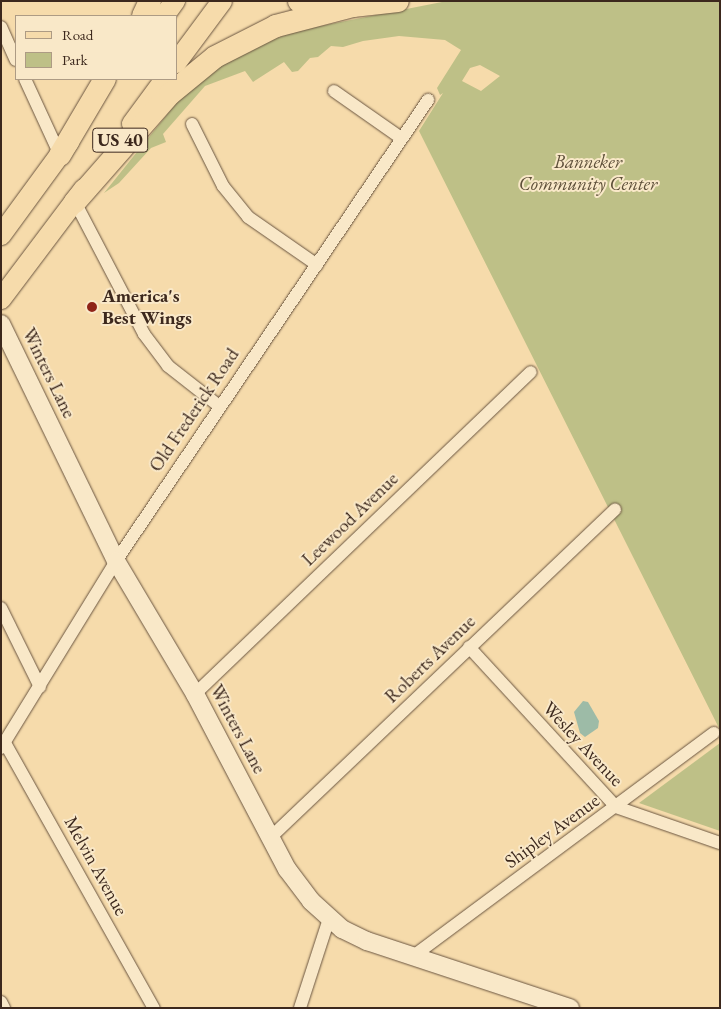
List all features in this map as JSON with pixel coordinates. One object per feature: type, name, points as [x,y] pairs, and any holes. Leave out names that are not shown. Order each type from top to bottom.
[{"type":"highway","points":[[143,15],[150,1]]},
{"type":"highway","points":[[299,1],[353,6]]},
{"type":"highway","points":[[75,202],[170,94],[215,57],[246,38],[276,26],[353,6],[398,1]]},
{"type":"highway","points":[[60,155],[104,80]]},
{"type":"main road","points":[[165,15],[175,1]]},
{"type":"main road","points":[[178,60],[222,1]]},
{"type":"main road","name":"US 40","points":[[1,235],[116,80]]},
{"type":"main road","name":"US 40","points":[[1,299],[164,80]]},
{"type":"street","points":[[1,27],[15,58]]},
{"type":"street","points":[[25,80],[60,155]]},
{"type":"street","points":[[334,91],[401,138]]},
{"type":"street","name":"Old Frederick Road","points":[[3,745],[116,561],[219,406],[428,100]]},
{"type":"street","points":[[192,124],[224,186],[248,217],[317,265]]},
{"type":"street","points":[[75,202],[144,334],[168,366],[219,406]]},
{"type":"street","name":"Winters Lane","points":[[1,324],[116,561],[195,694],[298,886],[329,919],[367,941],[570,1008]]},
{"type":"street","name":"Leewood Avenue","points":[[195,694],[531,372]]},
{"type":"street","name":"Roberts Avenue","points":[[271,837],[616,509]]},
{"type":"street","points":[[1,608],[40,687]]},
{"type":"street","name":"Wesley Avenue","points":[[469,647],[616,807],[720,844]]},
{"type":"street","name":"Shipley Avenue","points":[[412,957],[714,733]]},
{"type":"street","name":"Melvin Avenue","points":[[3,745],[154,1008]]},
{"type":"street","points":[[300,1008],[329,919]]},
{"type":"street","points":[[1,1002],[4,1008]]},
{"type":"green space","name":"Banneker Community Center","points":[[447,1],[720,1],[720,730],[419,131],[443,93],[440,95],[437,88],[461,50],[445,40],[399,36],[363,41],[343,47],[331,46],[318,57],[310,58],[298,71],[292,72],[284,62],[253,82],[245,71],[205,86],[163,134],[166,142],[151,148],[119,183],[104,193],[190,86],[233,53],[300,30]],"holes":[[[480,65],[500,76],[481,91],[462,81],[470,68]]]},
{"type":"green space","points":[[720,743],[720,831],[639,803]]},
{"type":"shaded area","points":[[583,701],[588,702],[599,721],[598,728],[585,737],[580,733],[574,712]]},
{"type":"place","name":"America's Best Wings","points":[[92,307]]}]
